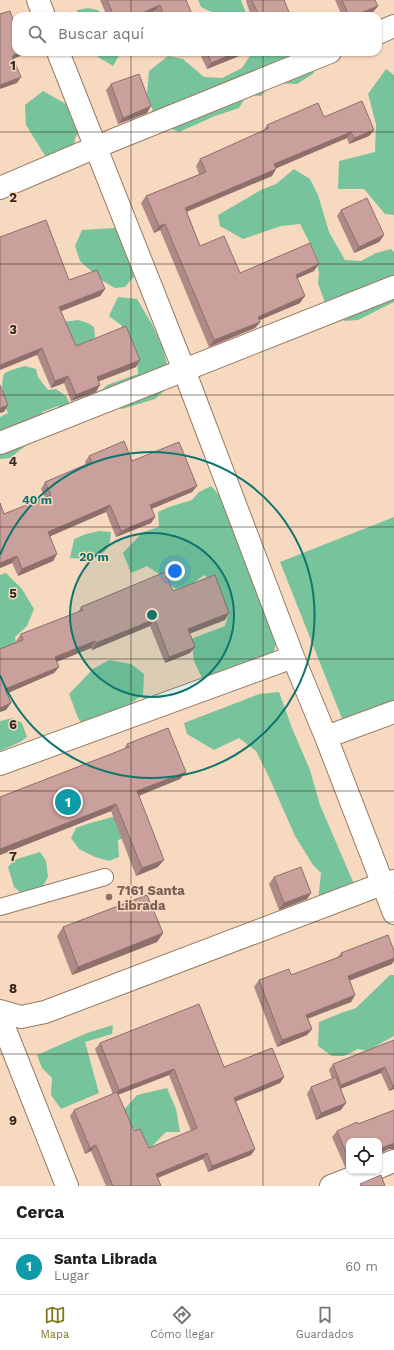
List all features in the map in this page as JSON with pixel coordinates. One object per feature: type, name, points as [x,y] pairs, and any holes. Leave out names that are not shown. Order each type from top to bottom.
[{"type":"street","points":[[38,0],[42,12]]},
{"type":"street","points":[[382,31],[394,26]]},
{"type":"street","points":[[60,56],[184,370],[293,656],[388,883],[394,913]]},
{"type":"street","points":[[0,188],[96,147],[320,56]]},
{"type":"street","points":[[0,443],[394,287]]},
{"type":"street","points":[[0,764],[293,656]]},
{"type":"street","points":[[326,737],[394,712]]},
{"type":"street","points":[[0,1011],[21,1017],[45,1012],[388,883]]},
{"type":"street","points":[[0,1017],[67,1186]]},
{"type":"street","points":[[382,1166],[394,1161]]},
{"type":"street","points":[[331,1186],[362,1174]]},
{"type":"lane","points":[[0,906],[105,877]]},
{"type":"green space","points":[[198,0],[241,0],[246,12],[213,12],[201,7]]},
{"type":"green space","points":[[88,8],[98,10],[100,12],[77,12],[77,10]]},
{"type":"green space","points":[[97,56],[119,56],[113,66]]},
{"type":"green space","points":[[168,56],[183,59],[204,77],[222,78],[242,68],[250,56],[302,56],[310,61],[314,73],[297,84],[271,83],[261,96],[247,95],[239,108],[215,116],[179,132],[157,123],[147,94],[149,71]]},
{"type":"green space","points":[[386,69],[394,75],[394,215],[385,214],[364,189],[338,189],[339,161],[375,152],[376,124],[368,94]]},
{"type":"green space","points":[[43,91],[73,108],[80,131],[75,138],[73,157],[46,157],[26,125],[25,105]]},
{"type":"green space","points":[[294,169],[310,179],[318,195],[329,232],[345,260],[361,261],[376,253],[391,249],[394,252],[394,302],[358,320],[345,321],[336,315],[325,303],[318,283],[319,274],[316,255],[300,224],[281,226],[243,239],[220,226],[218,215],[261,190],[276,184]]},
{"type":"green space","points":[[115,228],[131,240],[137,273],[125,287],[115,288],[103,281],[80,261],[75,246],[82,230]]},
{"type":"green space","points":[[118,297],[137,299],[153,326],[163,349],[172,384],[155,399],[122,409],[110,405],[101,391],[107,385],[138,374],[136,349],[121,325],[109,316]]},
{"type":"green space","points":[[78,320],[88,323],[94,327],[95,337],[89,342],[96,366],[48,331],[63,322]]},
{"type":"green space","points":[[25,366],[36,369],[38,377],[48,390],[56,389],[66,396],[71,406],[65,415],[58,406],[42,412],[42,433],[10,458],[0,459],[0,417],[8,413],[3,394],[2,383],[4,374],[11,370]]},
{"type":"green space","points":[[211,486],[220,496],[241,544],[247,568],[268,608],[277,640],[272,658],[217,677],[202,678],[194,661],[191,639],[225,626],[229,613],[215,583],[204,575],[191,585],[175,589],[164,577],[147,566],[131,573],[123,553],[143,532],[159,527],[158,512],[192,500],[199,492]]},
{"type":"green space","points":[[394,517],[394,712],[347,731],[280,562]]},
{"type":"green space","points":[[99,531],[111,532],[110,544],[102,554],[92,558],[70,558],[74,539]]},
{"type":"green space","points":[[6,573],[22,589],[34,609],[27,626],[15,637],[20,665],[0,660],[0,575]]},
{"type":"green space","points":[[109,660],[131,664],[144,674],[143,695],[121,710],[83,725],[78,718],[69,694],[93,669]]},
{"type":"green space","points":[[279,692],[292,728],[310,770],[320,805],[357,891],[318,901],[321,873],[313,865],[295,836],[256,751],[239,738],[214,750],[187,734],[184,723],[259,694]]},
{"type":"green space","points":[[13,718],[22,723],[27,737],[20,742],[0,751],[0,721]]},
{"type":"green space","points":[[119,815],[136,835],[118,840],[119,857],[109,861],[95,857],[79,849],[71,838],[76,828]]},
{"type":"green space","points":[[40,852],[46,861],[48,877],[40,891],[25,896],[14,887],[8,867],[14,860]]},
{"type":"green space","points":[[390,975],[394,975],[394,1036],[367,1051],[358,1049],[344,1056],[332,1056],[318,1046],[319,1022],[356,1008]]},
{"type":"green space","points":[[113,1025],[112,1034],[85,1042],[99,1093],[61,1109],[51,1095],[52,1078],[42,1068],[37,1055],[87,1033]]},
{"type":"green space","points":[[167,1088],[176,1109],[180,1132],[166,1132],[150,1148],[132,1126],[123,1111],[137,1095]]},
{"type":"building","points":[[107,0],[186,0],[191,12],[163,12],[160,5],[144,12],[112,12]]},
{"type":"building","points":[[252,0],[284,0],[289,12],[257,12]]},
{"type":"building","points":[[342,0],[375,0],[378,6],[363,12],[347,12]]},
{"type":"building","points":[[10,11],[12,17],[12,56],[21,77],[0,85],[0,14]]},
{"type":"building","points":[[208,56],[228,56],[211,63]]},
{"type":"building","points":[[139,74],[151,106],[123,118],[111,84]]},
{"type":"building","points":[[362,101],[374,130],[354,138],[351,132],[274,164],[276,169],[185,208],[200,246],[224,236],[240,273],[310,243],[319,264],[296,275],[305,296],[258,317],[260,322],[214,340],[165,224],[159,226],[146,196],[206,172],[200,159],[269,128],[267,125],[318,103],[324,117]]},
{"type":"building","points":[[367,198],[384,235],[359,247],[341,210]]},
{"type":"building","points":[[46,220],[69,280],[97,270],[105,289],[59,307],[76,346],[126,326],[140,360],[97,377],[100,385],[76,395],[68,376],[55,381],[42,348],[0,365],[0,237]]},
{"type":"building","points":[[0,385],[8,405],[0,408]]},
{"type":"building","points":[[124,441],[132,461],[179,442],[197,486],[150,505],[155,517],[121,531],[110,505],[48,532],[57,554],[22,569],[17,556],[0,563],[0,503],[4,514],[51,495],[45,482],[92,462],[89,456]]},
{"type":"building","points":[[165,572],[173,591],[215,575],[229,613],[188,629],[195,647],[169,657],[155,619],[96,643],[95,641],[55,657],[59,667],[5,689],[11,703],[0,708],[0,649],[23,640],[21,634],[83,610],[81,607]]},
{"type":"building","points":[[168,728],[186,772],[137,791],[164,860],[142,868],[116,804],[0,849],[0,797],[129,747],[127,744]]},
{"type":"building","points":[[301,867],[311,893],[284,903],[274,877]]},
{"type":"building","points":[[147,895],[163,933],[78,967],[63,927]]},
{"type":"building","points":[[388,935],[394,951],[394,958],[348,976],[355,995],[306,1015],[312,1029],[282,1040],[259,980],[289,969],[291,975],[342,956],[341,953]]},
{"type":"building","points":[[199,1004],[224,1067],[272,1048],[284,1077],[234,1098],[255,1149],[212,1166],[207,1153],[156,1174],[161,1186],[113,1186],[96,1145],[90,1148],[74,1110],[117,1092],[134,1131],[140,1129],[149,1148],[197,1128],[174,1069],[119,1090],[100,1043]]},
{"type":"building","points":[[394,1040],[393,1086],[385,1067],[341,1085],[333,1064]]},
{"type":"building","points":[[336,1077],[346,1103],[321,1113],[311,1087]]},
{"type":"building","points":[[394,1110],[394,1143],[382,1148],[382,1138],[346,1138],[346,1153],[337,1131],[357,1122],[358,1124]]},
{"type":"building","points":[[381,1175],[385,1186],[361,1186],[360,1184]]},
{"type":"place","name":"Santa Librada","points":[[68,802]]},
{"type":"place","name":"7161 Santa Librada","points":[[109,897]]}]
